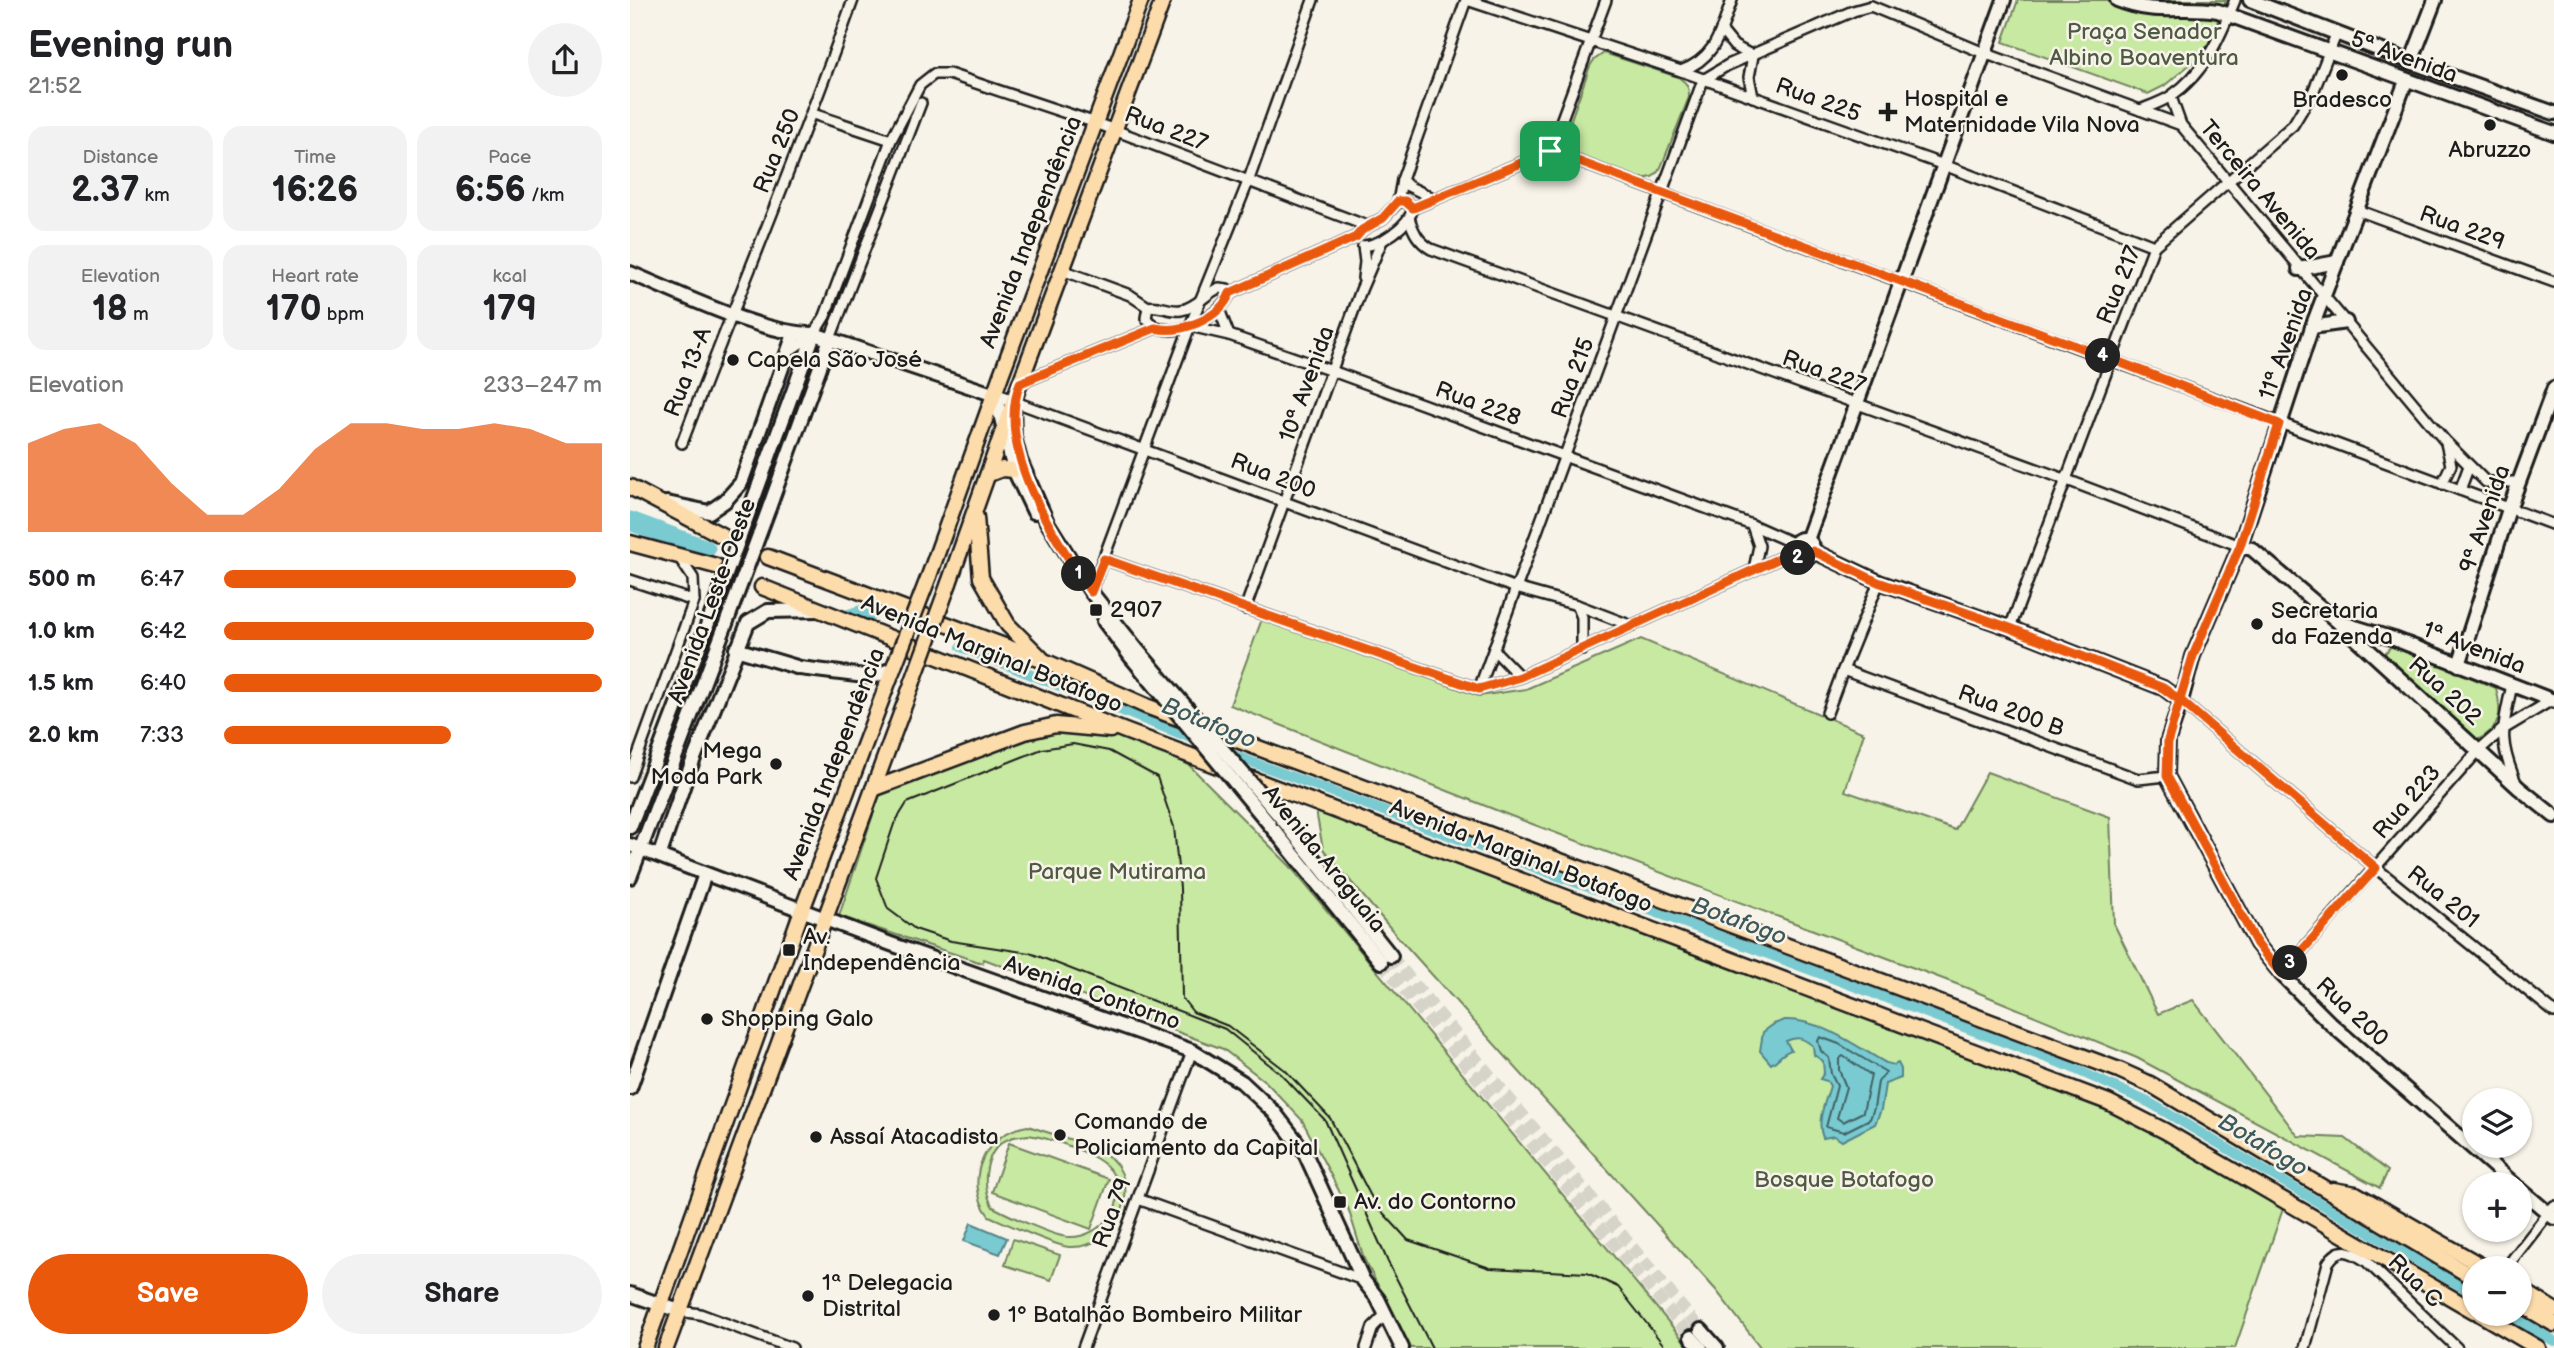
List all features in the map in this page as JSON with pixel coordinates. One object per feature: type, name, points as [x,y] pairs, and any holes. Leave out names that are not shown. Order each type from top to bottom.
[{"type":"main road","name":"Avenida Independência","points":[[645,1348],[802,910],[1142,0]]},
{"type":"main road","name":"Avenida Independência","points":[[666,1348],[1163,0]]},
{"type":"main road","points":[[989,474],[1002,468],[1014,470]]},
{"type":"main road","points":[[630,487],[721,535]]},
{"type":"main road","points":[[976,511],[982,578],[1008,625],[1044,661]]},
{"type":"main road","points":[[630,543],[716,566]]},
{"type":"main road","name":"Avenida Marginal Botafogo","points":[[768,557],[1044,661],[1146,706],[2119,1070],[2150,1084],[2462,1271]]},
{"type":"main road","name":"Avenida Marginal Botafogo","points":[[762,587],[1125,731],[2108,1102],[2165,1131],[2462,1304]]},
{"type":"main road","points":[[873,789],[1035,729],[1056,725],[1125,731]]},
{"type":"main road","points":[[2320,1187],[2356,1194],[2464,1256]]},
{"type":"main road","points":[[2532,1296],[2554,1310]]},
{"type":"main road","points":[[2532,1311],[2554,1324]]},
{"type":"main road","points":[[2500,1326],[2538,1348]]},
{"type":"street","name":"Rua 250","points":[[731,314],[813,114],[853,0]]},
{"type":"street","points":[[1091,592],[1190,326],[1248,182],[1313,0]]},
{"type":"street","points":[[1020,383],[1155,328],[1166,330],[1190,326],[1219,309],[1230,293],[1356,237],[1367,226],[1383,218],[1398,201],[1402,180],[1467,0]]},
{"type":"street","name":"Rua 225","points":[[1467,0],[1681,71],[1944,165],[2154,246]]},
{"type":"street","points":[[1550,151],[1606,0]]},
{"type":"street","points":[[1681,71],[1703,60],[1712,52],[1732,0]]},
{"type":"street","points":[[1104,559],[1479,689],[1520,677],[1582,650],[1802,547],[2004,0]]},
{"type":"street","name":"5ª Avenida","points":[[2117,0],[2152,10],[2190,5],[2229,15],[2554,133]]},
{"type":"street","points":[[2140,110],[2171,97],[2200,71],[2214,49],[2235,0]]},
{"type":"street","name":"5ª Avenida","points":[[2250,0],[2554,113]]},
{"type":"street","points":[[2411,62],[2435,0]]},
{"type":"street","points":[[1703,80],[1728,65],[1872,3]]},
{"type":"street","name":"Terceira Avenida","points":[[1872,3],[1984,52],[2181,125]]},
{"type":"street","points":[[1721,30],[1734,47],[1753,56]]},
{"type":"street","name":"Rua 217","points":[[2010,628],[2154,246],[2293,125],[2314,90],[2337,32]]},
{"type":"street","points":[[1586,56],[1606,47]]},
{"type":"street","points":[[1753,56],[1749,77],[1753,97]]},
{"type":"street","name":"Rua 227","points":[[891,140],[920,85],[934,74],[949,74],[1096,123],[1367,226]]},
{"type":"street","name":"Rua 215","points":[[1479,689],[1703,80]]},
{"type":"street","name":"11ª Avenida","points":[[2181,701],[2193,656],[2240,546],[2312,327],[2406,81]]},
{"type":"street","name":"Terceira Avenida","points":[[2171,97],[2181,125],[2445,441],[2486,482],[2520,482]]},
{"type":"street","points":[[830,339],[920,103]]},
{"type":"street","points":[[788,352],[814,334],[825,316],[891,140],[813,114]]},
{"type":"street","points":[[1356,237],[1363,246],[1382,241],[1409,218],[1413,208],[1550,151],[2554,525]]},
{"type":"street","points":[[1402,180],[1408,186],[1433,198]]},
{"type":"street","points":[[1645,188],[1666,180]]},
{"type":"street","points":[[1398,201],[1405,201],[1413,208]]},
{"type":"street","name":"Rua 229","points":[[2357,210],[2554,282]]},
{"type":"street","name":"Rua 227","points":[[1409,218],[1413,233],[1431,249],[2067,480],[2240,546]]},
{"type":"street","name":"10ª Avenida","points":[[1245,609],[1361,290],[1382,241]]},
{"type":"street","name":"10ª Avenida","points":[[1361,290],[1365,262],[1363,246]]},
{"type":"street","points":[[2299,269],[2337,262]]},
{"type":"street","points":[[1062,270],[1130,295],[1148,307],[1164,310],[1191,307],[1219,288],[1227,289],[1230,293]]},
{"type":"street","name":"Rua 200","points":[[630,273],[731,314],[794,334],[814,334],[995,394],[1516,588],[1577,605],[1632,626]]},
{"type":"street","points":[[1148,307],[1146,318],[1155,328]]},
{"type":"street","points":[[1219,309],[1229,335]]},
{"type":"street","name":"Rua 13-A","points":[[682,443],[731,314]]},
{"type":"street","points":[[2312,327],[2346,322]]},
{"type":"street","name":"Rua 228","points":[[1190,326],[1229,335],[1332,371],[1752,525],[1802,547]]},
{"type":"street","points":[[660,502],[709,512],[725,501],[741,483],[794,334]]},
{"type":"street","name":"Avenida Leste-Oeste","points":[[630,827],[814,334]]},
{"type":"street","name":"Avenida Leste-Oeste","points":[[630,877],[635,846],[660,802],[830,339]]},
{"type":"street","name":"9ª Avenida","points":[[2459,665],[2509,509],[2554,388]]},
{"type":"street","name":"Avenida Araguaia","points":[[995,394],[1014,470],[1043,531],[1064,567],[1386,959]]},
{"type":"street","name":"Avenida Araguaia","points":[[1013,401],[1014,437],[1020,460],[1047,522],[1091,592],[1135,654]]},
{"type":"street","points":[[2442,484],[2451,465],[2445,441]]},
{"type":"street","points":[[2460,490],[2469,466]]},
{"type":"street","points":[[1752,525],[1759,546],[1754,569]]},
{"type":"street","name":"Rua 202","points":[[2240,546],[2252,549],[2338,622],[2519,788],[2554,816]]},
{"type":"street","points":[[1802,547],[1878,582],[2010,628],[2163,688],[2181,701]]},
{"type":"street","points":[[630,777],[694,601],[693,578],[677,555]]},
{"type":"street","points":[[630,580],[694,601]]},
{"type":"street","points":[[1827,713],[1878,582]]},
{"type":"street","points":[[1577,605],[1582,617],[1582,650]]},
{"type":"street","points":[[660,854],[685,781],[748,623],[768,611],[821,610]]},
{"type":"street","name":"1ª Avenida","points":[[2338,622],[2394,639],[2553,701]]},
{"type":"street","points":[[2376,657],[2387,643],[2394,639]]},
{"type":"street","points":[[736,649],[800,668],[873,677],[895,666]]},
{"type":"street","points":[[1494,650],[1520,677]]},
{"type":"street","name":"Rua 200 B","points":[[1843,670],[2138,779],[2167,776]]},
{"type":"street","points":[[2512,685],[2502,730],[2506,759],[2519,788]]},
{"type":"street","name":"Rua 200","points":[[2181,701],[2168,740],[2167,776],[2257,944],[2281,974],[2331,1024],[2500,1172]]},
{"type":"street","name":"Rua 201","points":[[2181,701],[2376,868],[2554,1012]]},
{"type":"street","name":"Rua 223","points":[[2281,974],[2479,750],[2502,730],[2553,701]]},
{"type":"street","points":[[660,802],[685,781]]},
{"type":"street","name":"Avenida Contorno","points":[[635,846],[891,944],[1192,1051],[1242,1082],[1286,1126],[1304,1151],[1363,1280],[1385,1314],[1402,1348]]},
{"type":"street","points":[[630,1087],[705,874]]},
{"type":"street","name":"Rua 79","points":[[1083,1348],[1192,1051]]},
{"type":"street","points":[[2515,1256],[2552,1213],[2532,1198]]},
{"type":"street","points":[[1138,1199],[1363,1280]]},
{"type":"street","name":"Rua C","points":[[2305,1348],[2328,1264],[2333,1255],[2341,1251],[2351,1252],[2366,1261],[2457,1348]]},
{"type":"street","points":[[630,1294],[679,1311],[700,1314],[792,1348]]},
{"type":"street","points":[[1366,1348],[1373,1327],[1385,1314]]},
{"type":"street","points":[[1701,1348],[1696,1333],[1717,1348]]},
{"type":"green space","name":"Praça Senador Albino Boaventura","points":[[2018,0],[2226,0],[2205,52],[2164,86],[2148,94],[2003,42]]},
{"type":"green space","points":[[1604,53],[1678,77],[1688,87],[1689,97],[1661,167],[1652,177],[1639,178],[1575,154],[1568,147],[1568,128],[1590,66]]},
{"type":"green space","points":[[1262,619],[1479,696],[1526,689],[1641,639],[1864,733],[1845,791],[1955,830],[1987,772],[2110,817],[2114,924],[2158,1014],[2193,1000],[2298,1136],[2345,1138],[2388,1171],[2380,1188],[2137,1058],[1967,988],[1511,816],[1230,705]]},
{"type":"green space","points":[[2392,645],[2496,688],[2499,713],[2491,731],[2476,741],[2382,657]]},
{"type":"green space","name":"Parque Mutirama","points":[[1056,725],[1125,731],[1189,765],[1290,866],[1690,1348],[1411,1348],[1364,1259],[1348,1208],[1302,1120],[1266,1082],[1223,1049],[984,959],[982,963],[839,916],[882,788]]},
{"type":"green space","name":"Bosque Botafogo","points":[[1314,800],[1605,903],[2085,1099],[2147,1128],[2284,1206],[2235,1348],[1761,1348],[1715,1289],[1398,937],[1323,849]]},
{"type":"green space","points":[[1028,1126],[1078,1142],[1104,1153],[1117,1165],[1124,1180],[1125,1196],[1121,1212],[1113,1226],[1101,1238],[1086,1245],[1062,1246],[989,1216],[981,1202],[978,1173],[990,1148],[1013,1130]],"holes":[[[1013,1137],[1037,1137],[1085,1152],[1105,1164],[1111,1171],[1117,1182],[1116,1205],[1110,1216],[1092,1232],[1080,1236],[1061,1236],[993,1207],[986,1178],[990,1158],[995,1150]]]},
{"type":"green space","points":[[1009,1143],[1109,1179],[1091,1229],[992,1192]]},
{"type":"green space","points":[[1013,1239],[1060,1255],[1051,1280],[1005,1265]]},
{"type":"water","points":[[1785,1020],[1812,1024],[1851,1042],[1886,1063],[1898,1063],[1901,1078],[1885,1084],[1881,1110],[1875,1124],[1842,1141],[1834,1136],[1823,1138],[1821,1119],[1830,1086],[1827,1081],[1820,1079],[1824,1073],[1823,1061],[1814,1055],[1813,1046],[1800,1039],[1786,1041],[1791,1050],[1771,1064],[1760,1051],[1763,1032]]},
{"type":"water","points":[[971,1223],[1007,1238],[1000,1254],[964,1241]]},
{"type":"waterway","points":[[630,521],[706,549]]},
{"type":"waterway","points":[[845,620],[872,611]]},
{"type":"waterway","name":"Botafogo","points":[[961,647],[1201,742]]},
{"type":"waterway","name":"Botafogo","points":[[1225,752],[2066,1065],[2150,1103],[2462,1287]]},
{"type":"waterway","name":"Botafogo","points":[[2529,1326],[2554,1341]]},
{"type":"tunnel","points":[[717,566],[762,587]]},
{"type":"tunnel","points":[[1391,956],[1701,1330]]},
{"type":"tunnel","points":[[1381,962],[1691,1337]]},
{"type":"tram line","points":[[1432,1348],[1388,1262],[1325,1120],[1281,1074],[1225,1029],[1030,953],[951,941],[915,929],[888,909],[876,878],[894,824],[907,803],[1042,749],[1073,744],[1109,751],[1157,777],[1174,827],[1180,888],[1182,998],[1193,1012],[1228,1026],[1285,1070],[1330,1118],[1375,1204],[1408,1240],[1490,1268],[1587,1273],[1618,1287],[1666,1348]]},
{"type":"place","name":"Bradesco","points":[[2342,75]]},
{"type":"place","name":"Hospital e Maternidade Vila Nova","points":[[1888,112]]},
{"type":"place","name":"Abruzzo","points":[[2490,125]]},
{"type":"place","name":"Capela São José","points":[[733,360]]},
{"type":"place","name":"2907","points":[[1096,610]]},
{"type":"place","name":"Secretaria da Fazenda","points":[[2257,624]]},
{"type":"place","name":"Mega Moda Park","points":[[776,764]]},
{"type":"place","name":"Av. Independência","points":[[789,950]]},
{"type":"place","name":"Shopping Galo","points":[[707,1019]]},
{"type":"place","name":"Comando de Policiamento da Capital","points":[[1060,1135]]},
{"type":"place","name":"Assaí Atacadista","points":[[816,1137]]},
{"type":"place","name":"Av. do Contorno","points":[[1340,1202]]},
{"type":"place","name":"1ª Delegacia Distrital","points":[[808,1296]]},
{"type":"place","name":"1º Batalhão Bombeiro Militar","points":[[994,1315]]},
{"type":"route","points":[[1550,151],[1413,208],[1405,201],[1398,201],[1383,218],[1367,226],[1356,237],[1230,293],[1219,309],[1190,326],[1172,330],[1155,328],[1020,383],[1013,401],[1014,437],[1020,460],[1047,522],[1091,592],[1104,559],[1479,689],[1520,677],[1582,650],[1793,552],[1799,559],[1804,559],[1813,551],[1878,582],[2010,628],[2163,688],[2181,701],[2376,868],[2281,974],[2257,944],[2167,776],[2168,740],[2181,701],[2193,656],[2240,546],[2279,424],[1550,151]]}]
